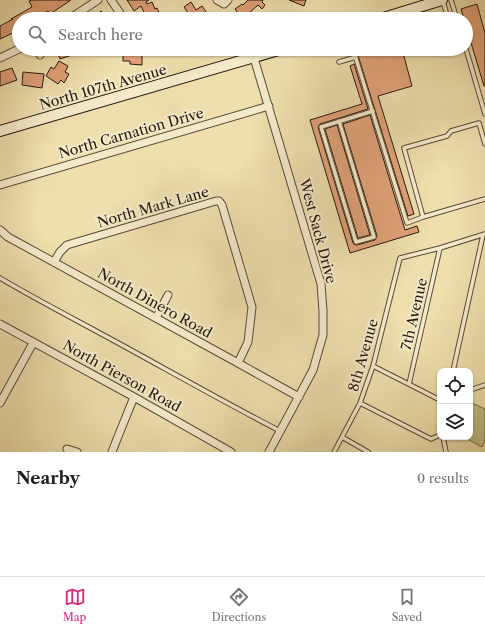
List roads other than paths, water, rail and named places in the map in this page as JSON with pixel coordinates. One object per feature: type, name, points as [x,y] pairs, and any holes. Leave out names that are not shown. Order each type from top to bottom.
[{"type":"main road","points":[[403,12],[443,0]]},
{"type":"main road","name":"North 107th Avenue","points":[[0,131],[260,56]]},
{"type":"street","points":[[80,12],[98,0]]},
{"type":"street","points":[[111,0],[119,12]]},
{"type":"street","points":[[217,0],[224,4],[228,0]]},
{"type":"street","points":[[0,58],[12,52]]},
{"type":"street","name":"West Sack Drive","points":[[254,58],[321,284],[323,311],[323,335],[313,370],[269,452]]},
{"type":"street","name":"North Carnation Drive","points":[[0,185],[269,106]]},
{"type":"street","name":"North Mark Lane","points":[[54,262],[60,252],[67,245],[219,201],[222,205],[252,308],[248,342],[238,363]]},
{"type":"street","name":"North Dinero Road","points":[[0,230],[8,237],[299,398]]},
{"type":"street","points":[[156,318],[168,295]]},
{"type":"street","name":"North Pierson Road","points":[[0,324],[231,452]]},
{"type":"street","points":[[0,403],[33,343]]},
{"type":"street","points":[[112,452],[134,398]]},
{"type":"street","points":[[67,449],[77,452]]},
{"type":"lane","points":[[443,0],[446,12]]},
{"type":"lane","points":[[452,0],[455,12]]},
{"type":"lane","points":[[468,56],[485,114]]},
{"type":"lane","points":[[339,62],[356,57],[407,223],[485,199]]},
{"type":"lane","points":[[339,121],[374,237],[356,242],[321,127],[339,121],[373,111]]},
{"type":"lane","points":[[423,217],[404,148],[447,136],[451,131],[479,123],[485,144]]},
{"type":"lane","points":[[440,248],[484,234]]},
{"type":"lane","points":[[454,368],[484,234]]},
{"type":"lane","name":"8th Avenue","points":[[334,452],[360,403],[373,366],[400,258],[440,248]]},
{"type":"lane","name":"7th Avenue","points":[[409,384],[440,248]]},
{"type":"lane","points":[[0,278],[228,404],[280,431]]},
{"type":"lane","points":[[373,366],[437,398]]},
{"type":"lane","points":[[473,389],[485,385]]},
{"type":"lane","points":[[360,403],[432,439],[437,436]]},
{"type":"lane","points":[[342,437],[368,452]]},
{"type":"lane","points":[[444,440],[446,452]]}]
